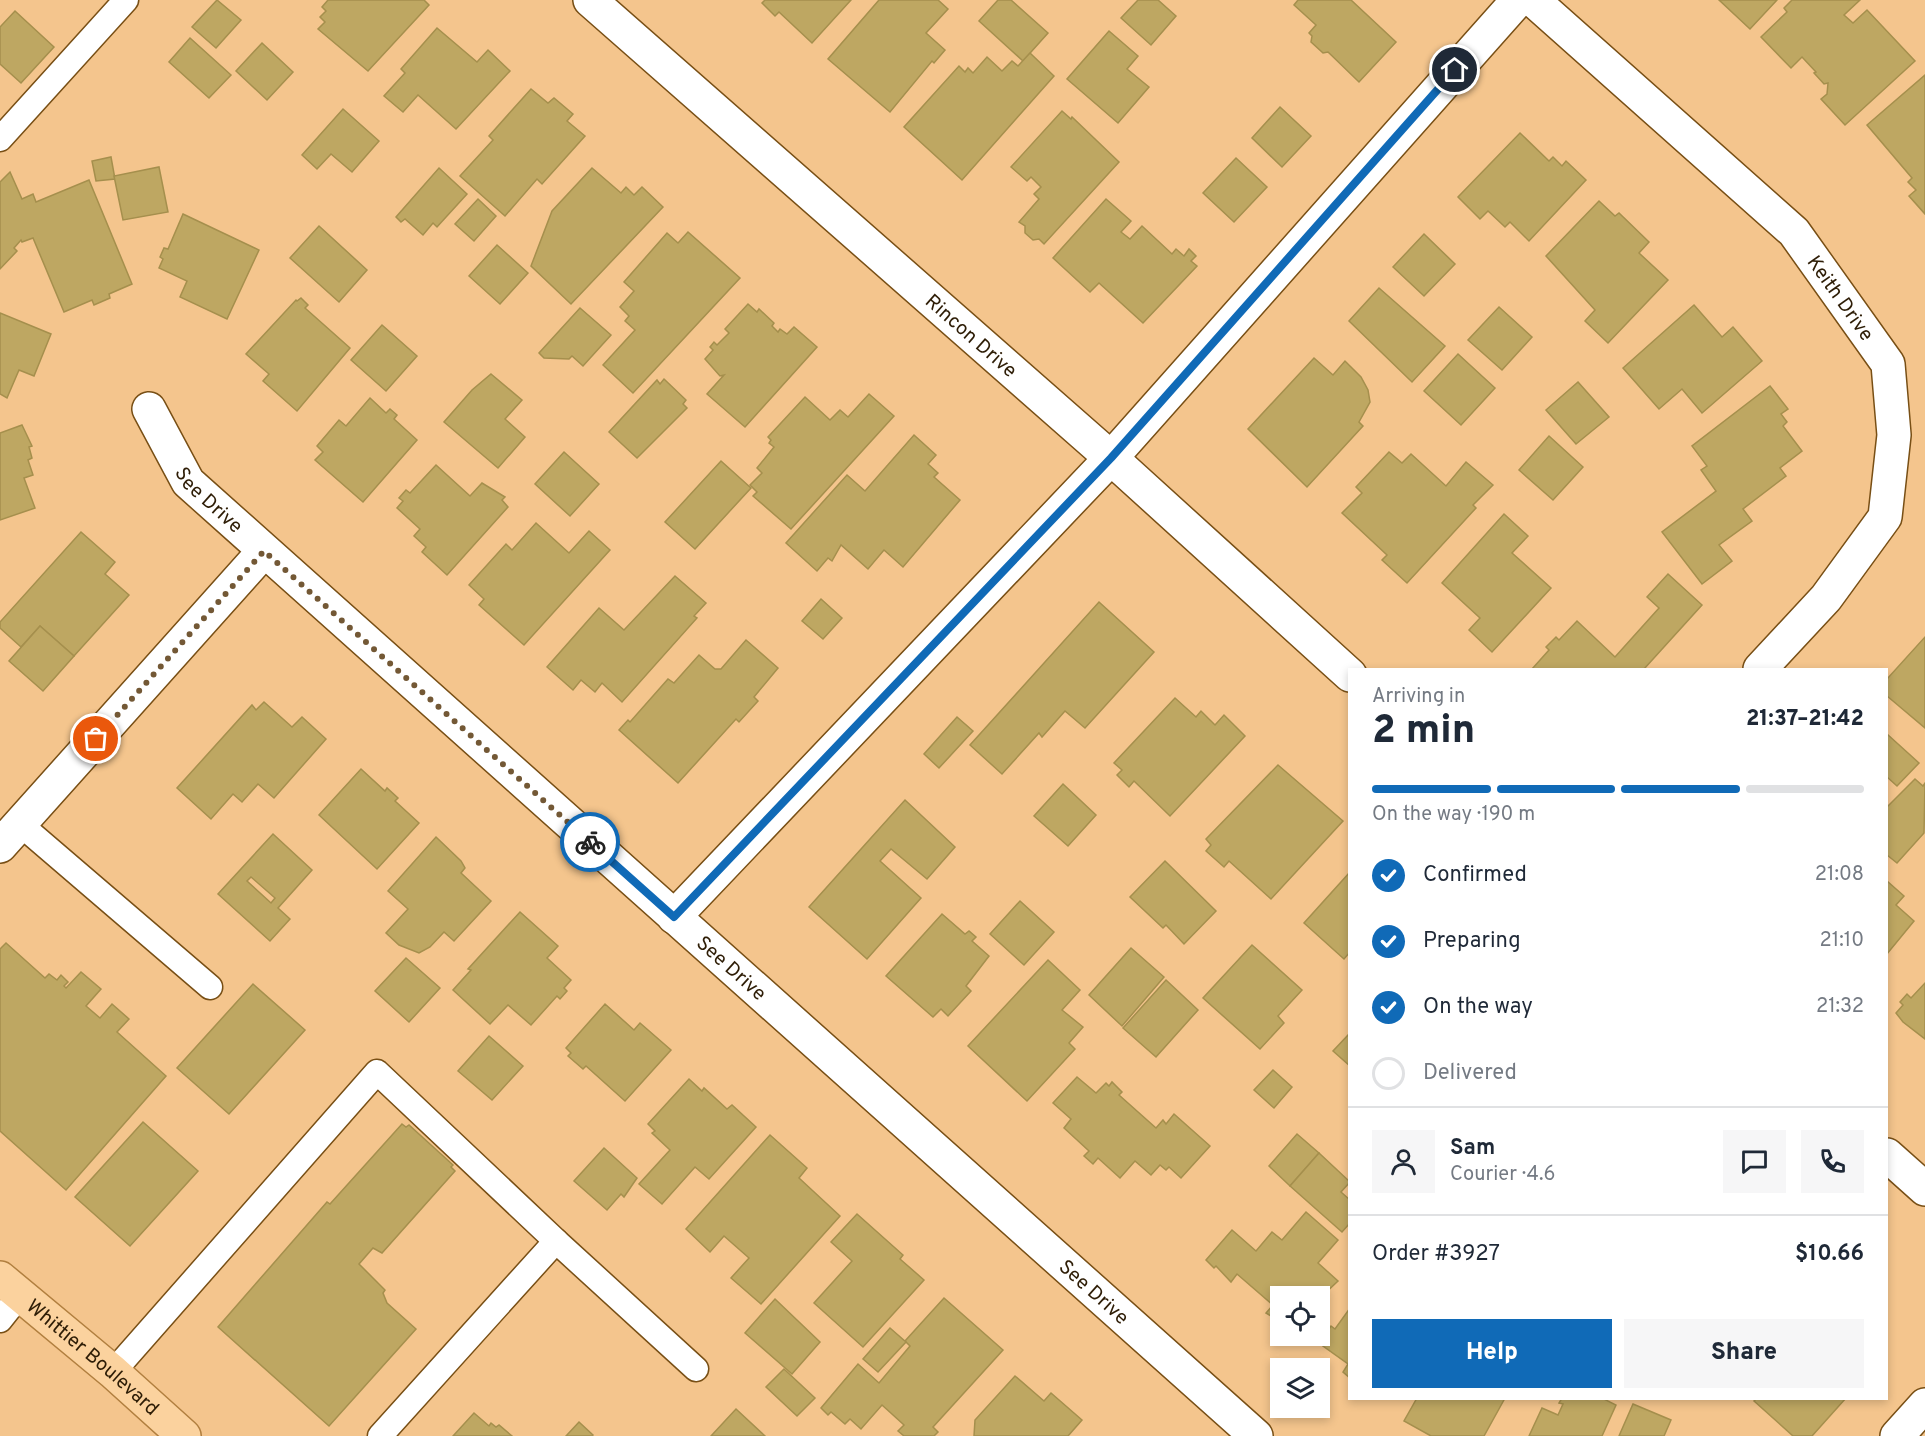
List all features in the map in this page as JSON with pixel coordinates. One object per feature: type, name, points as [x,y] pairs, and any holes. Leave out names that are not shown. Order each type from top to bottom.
[{"type":"main road","name":"Whittier Boulevard","points":[[6,1298],[112,1372],[184,1436]]},
{"type":"street","name":"Rincon Drive","points":[[590,0],[1111,458],[1348,673]]},
{"type":"street","points":[[674,917],[1111,458],[1518,0]]},
{"type":"street","name":"Keith Drive","points":[[1533,0],[1794,232],[1888,364],[1894,435],[1885,517],[1826,598],[1761,668]]},
{"type":"street","name":"See Drive","points":[[148,410],[188,482],[1256,1436]]},
{"type":"street","points":[[10,835],[264,551]]},
{"type":"street","points":[[1888,1156],[1925,1189]]},
{"type":"street","points":[[1897,1436],[1925,1405]]},
{"type":"lane","points":[[0,139],[126,0]]},
{"type":"lane","points":[[10,835],[210,987]]},
{"type":"lane","points":[[112,1372],[377,1072],[696,1369]]},
{"type":"lane","points":[[380,1436],[556,1241]]},
{"type":"building","points":[[217,0],[241,20],[216,48],[192,27]]},
{"type":"building","points":[[328,0],[424,0],[429,5],[368,71],[318,29],[325,22],[320,17],[326,11],[322,7]]},
{"type":"building","points":[[765,0],[851,0],[812,43],[779,12],[775,16],[762,3]]},
{"type":"building","points":[[879,0],[938,0],[948,9],[926,33],[945,50],[934,63],[932,61],[890,112],[828,59]]},
{"type":"building","points":[[998,0],[1011,0],[1048,33],[1023,61],[979,21]]},
{"type":"building","points":[[1138,0],[1158,0],[1176,16],[1151,45],[1121,18]]},
{"type":"building","points":[[1298,0],[1351,0],[1396,42],[1359,82],[1328,52],[1323,53],[1311,42],[1312,36],[1309,33],[1316,25],[1294,5]]},
{"type":"building","points":[[1719,0],[1777,0],[1750,29]]},
{"type":"building","points":[[1792,0],[1860,0],[1844,15],[1853,23],[1867,10],[1915,61],[1845,125],[1821,99],[1827,94],[1828,83],[1824,84],[1802,57],[1791,68],[1761,37],[1787,12],[1784,8]]},
{"type":"building","points":[[15,11],[54,47],[21,83],[0,64],[0,27]]},
{"type":"building","points":[[437,28],[477,62],[488,50],[510,71],[456,129],[418,95],[403,112],[384,96],[405,73],[401,69]]},
{"type":"building","points":[[1109,31],[1138,56],[1127,69],[1149,87],[1118,123],[1067,79]]},
{"type":"building","points":[[190,38],[231,75],[209,98],[169,62]]},
{"type":"building","points":[[262,43],[293,72],[267,100],[236,71]]},
{"type":"building","points":[[1030,53],[1054,76],[962,180],[904,127],[959,66],[965,72],[968,68],[973,73],[987,57],[1002,71],[1012,61],[1018,66]]},
{"type":"building","points":[[1925,75],[1925,214],[1909,196],[1916,190],[1908,182],[1912,178],[1867,125]]},
{"type":"building","points":[[531,89],[548,103],[554,98],[573,114],[567,121],[585,136],[542,184],[537,179],[505,216],[460,176],[493,140],[489,136]]},
{"type":"building","points":[[1280,107],[1311,136],[1282,167],[1252,138]]},
{"type":"building","points":[[343,109],[379,141],[352,172],[331,154],[317,169],[302,155]]},
{"type":"building","points":[[1062,111],[1071,119],[1072,117],[1119,162],[1044,244],[1039,239],[1033,240],[1025,233],[1025,226],[1019,222],[1039,199],[1034,194],[1041,187],[1031,177],[1027,181],[1011,167]]},
{"type":"building","points":[[1520,133],[1549,161],[1553,157],[1562,166],[1566,161],[1586,180],[1529,241],[1510,222],[1505,227],[1488,211],[1480,219],[1458,197]]},
{"type":"building","points":[[111,157],[115,179],[96,181],[92,161]]},
{"type":"building","points":[[1236,158],[1267,187],[1234,222],[1203,193]]},
{"type":"building","points":[[159,167],[168,212],[123,220],[114,176]]},
{"type":"building","points":[[439,168],[467,194],[437,227],[433,223],[423,235],[405,219],[401,222],[396,217]]},
{"type":"building","points":[[592,168],[621,193],[626,187],[634,195],[642,187],[663,207],[571,304],[531,266],[552,211]]},
{"type":"building","points":[[10,172],[22,199],[33,194],[36,202],[89,180],[132,284],[109,294],[110,298],[94,305],[92,300],[64,312],[33,238],[22,242],[21,240],[14,248],[17,251],[0,269],[0,182]]},
{"type":"building","points":[[478,199],[496,216],[474,241],[455,224]]},
{"type":"building","points":[[1106,199],[1131,221],[1121,232],[1130,239],[1142,226],[1172,254],[1176,249],[1184,256],[1189,249],[1196,256],[1191,261],[1197,266],[1143,323],[1099,283],[1090,292],[1053,258]]},
{"type":"building","points":[[1599,201],[1615,216],[1619,213],[1649,242],[1639,253],[1668,280],[1608,343],[1585,321],[1595,310],[1546,256]]},
{"type":"building","points":[[183,214],[259,250],[227,319],[180,297],[187,281],[159,268],[164,248],[168,249]]},
{"type":"building","points":[[319,226],[367,270],[339,302],[290,258]]},
{"type":"building","points":[[688,232],[740,278],[633,393],[603,365],[635,330],[625,321],[629,316],[620,307],[634,291],[624,282],[667,233],[678,243]]},
{"type":"building","points":[[1424,234],[1455,264],[1424,296],[1393,267]]},
{"type":"building","points":[[497,245],[528,273],[500,304],[469,276]]},
{"type":"building","points":[[1379,288],[1445,346],[1412,382],[1349,321]]},
{"type":"building","points":[[301,298],[308,305],[305,308],[350,348],[297,411],[263,381],[269,374],[246,354],[296,300]]},
{"type":"building","points":[[748,304],[757,312],[759,309],[774,323],[772,326],[778,332],[780,329],[787,334],[794,327],[817,347],[745,427],[707,394],[724,375],[720,376],[705,359],[713,350],[710,347],[714,342],[717,345],[729,333],[725,329]]},
{"type":"building","points":[[1694,305],[1722,337],[1733,327],[1762,361],[1702,413],[1682,389],[1659,409],[1623,368]]},
{"type":"building","points":[[1499,307],[1532,337],[1502,370],[1468,340]]},
{"type":"building","points":[[580,308],[611,335],[583,366],[572,356],[569,359],[544,358],[539,353]]},
{"type":"building","points":[[0,313],[51,334],[34,376],[19,370],[7,398],[0,394]]},
{"type":"building","points":[[382,325],[417,356],[386,391],[351,360]]},
{"type":"building","points":[[1458,354],[1495,388],[1461,425],[1424,391]]},
{"type":"building","points":[[1314,358],[1333,375],[1345,361],[1361,377],[1368,390],[1370,402],[1359,422],[1363,426],[1307,487],[1248,429]]},
{"type":"building","points":[[491,374],[522,400],[505,419],[525,437],[498,468],[444,422],[472,390]]},
{"type":"building","points":[[664,379],[686,400],[683,404],[687,408],[637,458],[609,432],[657,380],[660,384]]},
{"type":"building","points":[[1578,382],[1609,417],[1576,444],[1546,410]]},
{"type":"building","points":[[1770,386],[1788,409],[1781,414],[1787,422],[1783,426],[1802,451],[1780,468],[1786,476],[1743,509],[1752,521],[1719,545],[1732,561],[1702,584],[1662,532],[1716,491],[1701,470],[1707,466],[1692,446]]},
{"type":"building","points":[[869,394],[894,416],[791,529],[753,496],[757,492],[750,485],[762,473],[757,468],[774,447],[769,443],[771,440],[768,437],[805,397],[830,420],[840,410],[848,417]]},
{"type":"building","points":[[370,398],[386,413],[390,409],[397,415],[394,419],[417,440],[363,502],[315,460],[323,452],[317,446],[339,420],[346,426]]},
{"type":"building","points":[[22,425],[32,446],[29,447],[32,458],[28,460],[33,475],[24,478],[35,508],[0,520],[0,433]]},
{"type":"building","points":[[914,435],[936,455],[928,464],[938,473],[934,477],[960,500],[903,567],[884,550],[868,569],[841,545],[832,561],[828,558],[817,571],[786,543],[847,475],[865,491]]},
{"type":"building","points":[[1549,436],[1583,467],[1553,500],[1519,470]]},
{"type":"building","points":[[564,452],[599,484],[570,516],[535,484]]},
{"type":"building","points":[[1389,452],[1402,463],[1411,454],[1446,486],[1466,462],[1493,485],[1473,505],[1476,508],[1407,583],[1382,560],[1387,555],[1342,513],[1362,493],[1356,487]]},
{"type":"building","points":[[721,461],[751,488],[695,549],[665,522]]},
{"type":"building","points":[[436,465],[470,496],[482,483],[505,497],[502,500],[508,507],[447,575],[422,552],[426,547],[414,536],[420,529],[397,508],[403,501],[399,498],[406,490],[410,493]]},
{"type":"building","points":[[1504,514],[1528,536],[1512,553],[1551,588],[1492,652],[1469,630],[1480,618],[1442,583]]},
{"type":"building","points":[[536,523],[569,553],[589,531],[610,550],[524,645],[479,605],[484,599],[469,585],[506,544],[512,550]]},
{"type":"building","points":[[81,532],[115,562],[105,574],[129,595],[74,656],[40,626],[21,647],[0,628],[0,622]]},
{"type":"building","points":[[1668,574],[1702,605],[1645,668],[1533,668],[1549,650],[1546,647],[1556,637],[1559,640],[1577,621],[1615,657],[1659,608],[1647,597]]},
{"type":"building","points":[[675,576],[706,603],[694,616],[697,618],[622,702],[602,683],[595,692],[581,680],[573,690],[547,667],[599,608],[624,630]]},
{"type":"building","points":[[821,599],[842,618],[823,639],[802,621]]},
{"type":"building","points":[[1099,602],[1154,652],[1085,728],[1065,711],[1042,737],[1039,733],[1002,774],[970,745]]},
{"type":"building","points":[[40,626],[74,656],[43,691],[9,661]]},
{"type":"building","points":[[1925,637],[1925,728],[1888,697],[1888,678]]},
{"type":"building","points":[[746,640],[778,668],[754,697],[758,701],[739,722],[736,719],[678,783],[619,730],[628,720],[630,722],[668,679],[674,683],[699,655],[715,669],[721,669]]},
{"type":"building","points":[[1175,698],[1196,717],[1201,711],[1215,725],[1224,715],[1245,736],[1170,816],[1134,781],[1129,787],[1117,775],[1122,770],[1114,763]]},
{"type":"building","points":[[264,702],[292,727],[302,717],[326,739],[274,798],[258,784],[242,802],[233,794],[211,819],[177,788],[252,705],[256,710]]},
{"type":"building","points":[[957,717],[973,731],[939,768],[924,754]]},
{"type":"building","points":[[1888,735],[1919,763],[1897,786],[1888,778]]},
{"type":"building","points":[[1278,765],[1343,821],[1271,899],[1229,861],[1224,867],[1206,851],[1211,845],[1206,839]]},
{"type":"building","points":[[361,769],[385,791],[387,788],[398,798],[395,801],[419,823],[377,869],[319,815]]},
{"type":"building","points":[[1915,779],[1923,786],[1925,783],[1924,833],[1897,863],[1888,856],[1888,806]]},
{"type":"building","points":[[1063,784],[1096,815],[1068,846],[1034,816]]},
{"type":"building","points":[[905,800],[955,847],[927,879],[891,849],[880,861],[921,898],[867,959],[809,907]]},
{"type":"building","points":[[273,834],[312,870],[278,908],[290,919],[270,941],[218,894]],"holes":[[[251,877],[275,898],[271,903],[247,881]]]},
{"type":"building","points":[[436,837],[461,861],[465,868],[461,873],[491,901],[454,941],[444,932],[430,947],[419,953],[399,945],[386,933],[408,909],[388,891]]},
{"type":"building","points":[[1165,861],[1216,911],[1184,944],[1166,925],[1163,928],[1130,897]]},
{"type":"building","points":[[1348,874],[1348,954],[1344,959],[1304,923]]},
{"type":"building","points":[[1888,882],[1904,896],[1896,905],[1914,921],[1888,953]]},
{"type":"building","points":[[1020,901],[1054,932],[1024,965],[990,934]]},
{"type":"building","points":[[520,912],[558,946],[547,958],[571,980],[564,988],[567,991],[560,999],[557,996],[531,1025],[508,1005],[490,1024],[453,990],[471,970],[468,969]]},
{"type":"building","points":[[942,914],[965,934],[969,931],[976,937],[972,941],[989,956],[966,986],[971,991],[948,1016],[941,1009],[933,1017],[886,976]]},
{"type":"building","points":[[6,943],[45,978],[49,974],[57,980],[61,975],[68,982],[64,986],[66,988],[81,972],[101,989],[86,1006],[100,1018],[112,1004],[129,1019],[117,1032],[166,1076],[66,1190],[0,1131],[0,949]]},
{"type":"building","points":[[1252,945],[1302,990],[1278,1016],[1284,1023],[1260,1049],[1203,998]]},
{"type":"building","points":[[1131,948],[1164,977],[1122,1026],[1089,995]]},
{"type":"building","points":[[406,958],[440,988],[409,1022],[375,991]]},
{"type":"building","points":[[1048,960],[1080,990],[1062,1010],[1083,1027],[1069,1043],[1075,1049],[1027,1101],[968,1046]]},
{"type":"building","points":[[1166,980],[1198,1010],[1156,1057],[1123,1028]]},
{"type":"building","points":[[1925,983],[1925,1039],[1903,1022],[1896,1013],[1903,1005],[1900,1002],[1907,994],[1911,998]]},
{"type":"building","points":[[253,984],[305,1030],[229,1114],[177,1068]]},
{"type":"building","points":[[605,1004],[634,1030],[640,1023],[671,1050],[625,1101],[586,1066],[583,1069],[568,1056],[571,1053],[566,1048]]},
{"type":"building","points":[[1348,1035],[1348,1064],[1333,1051]]},
{"type":"building","points":[[489,1036],[523,1066],[492,1100],[458,1071]]},
{"type":"building","points":[[1273,1070],[1292,1087],[1274,1108],[1254,1090]]},
{"type":"building","points":[[1077,1077],[1096,1093],[1106,1083],[1109,1086],[1112,1082],[1122,1092],[1119,1095],[1156,1128],[1163,1120],[1166,1124],[1174,1114],[1210,1146],[1181,1178],[1169,1167],[1166,1170],[1160,1165],[1151,1175],[1135,1161],[1120,1178],[1098,1158],[1093,1164],[1084,1156],[1089,1151],[1064,1128],[1071,1119],[1053,1103]]},
{"type":"building","points":[[689,1079],[702,1091],[704,1088],[727,1109],[732,1105],[756,1127],[709,1179],[695,1167],[662,1204],[639,1184],[670,1150],[652,1133],[655,1131],[648,1124]]},
{"type":"building","points":[[143,1122],[198,1171],[130,1246],[75,1197]]},
{"type":"building","points":[[402,1124],[406,1127],[409,1125],[453,1165],[451,1167],[455,1171],[382,1253],[373,1248],[359,1264],[385,1290],[383,1293],[387,1303],[416,1329],[329,1426],[218,1327],[327,1202],[330,1204]]},
{"type":"building","points":[[1297,1134],[1319,1153],[1290,1186],[1269,1166]]},
{"type":"building","points":[[770,1135],[807,1168],[799,1178],[840,1216],[761,1304],[731,1278],[749,1258],[724,1236],[710,1252],[686,1229]]},
{"type":"building","points":[[604,1148],[637,1178],[624,1197],[621,1194],[607,1210],[574,1181]]},
{"type":"building","points":[[1319,1153],[1348,1180],[1348,1184],[1341,1192],[1348,1198],[1348,1225],[1342,1232],[1290,1186]]},
{"type":"building","points":[[1306,1212],[1338,1240],[1318,1263],[1338,1281],[1330,1289],[1330,1286],[1270,1286],[1270,1302],[1237,1274],[1231,1282],[1216,1266],[1214,1268],[1206,1260],[1232,1230],[1256,1251],[1272,1232],[1282,1240]]},
{"type":"building","points":[[857,1214],[903,1255],[900,1259],[924,1280],[863,1347],[814,1303],[852,1261],[831,1242]]},
{"type":"building","points":[[944,1298],[1003,1350],[933,1427],[938,1432],[934,1436],[904,1436],[898,1431],[904,1425],[882,1405],[861,1429],[850,1419],[845,1424],[831,1412],[828,1415],[821,1408],[858,1364],[879,1383],[910,1346],[905,1341]]},
{"type":"building","points":[[775,1299],[820,1342],[792,1374],[745,1333]]},
{"type":"building","points":[[1348,1311],[1348,1364],[1323,1346],[1330,1346],[1331,1326],[1335,1329]]},
{"type":"building","points":[[890,1328],[906,1342],[878,1372],[863,1359]]},
{"type":"building","points":[[1348,1364],[1348,1376],[1343,1372]]},
{"type":"building","points":[[784,1369],[815,1398],[797,1416],[766,1387]]},
{"type":"building","points":[[1015,1376],[1044,1401],[1051,1393],[1082,1420],[1068,1436],[974,1436],[975,1420]]},
{"type":"building","points":[[1416,1400],[1504,1400],[1484,1436],[1431,1436],[1404,1421]]},
{"type":"building","points":[[1561,1400],[1606,1400],[1616,1405],[1602,1436],[1529,1436],[1542,1408],[1558,1415],[1563,1404],[1559,1403]]},
{"type":"building","points":[[1844,1400],[1812,1436],[1793,1436],[1754,1401]]},
{"type":"building","points":[[1633,1404],[1671,1420],[1664,1436],[1619,1436]]},
{"type":"building","points":[[736,1409],[765,1436],[711,1436]]},
{"type":"building","points":[[474,1413],[489,1426],[491,1423],[496,1427],[499,1425],[512,1436],[453,1436]]},
{"type":"building","points":[[579,1422],[593,1435],[566,1436]]},
{"type":"way so far","points":[[96,739],[264,551],[590,842]]},
{"type":"route","points":[[590,842],[674,917],[1111,458],[1455,70]]}]
